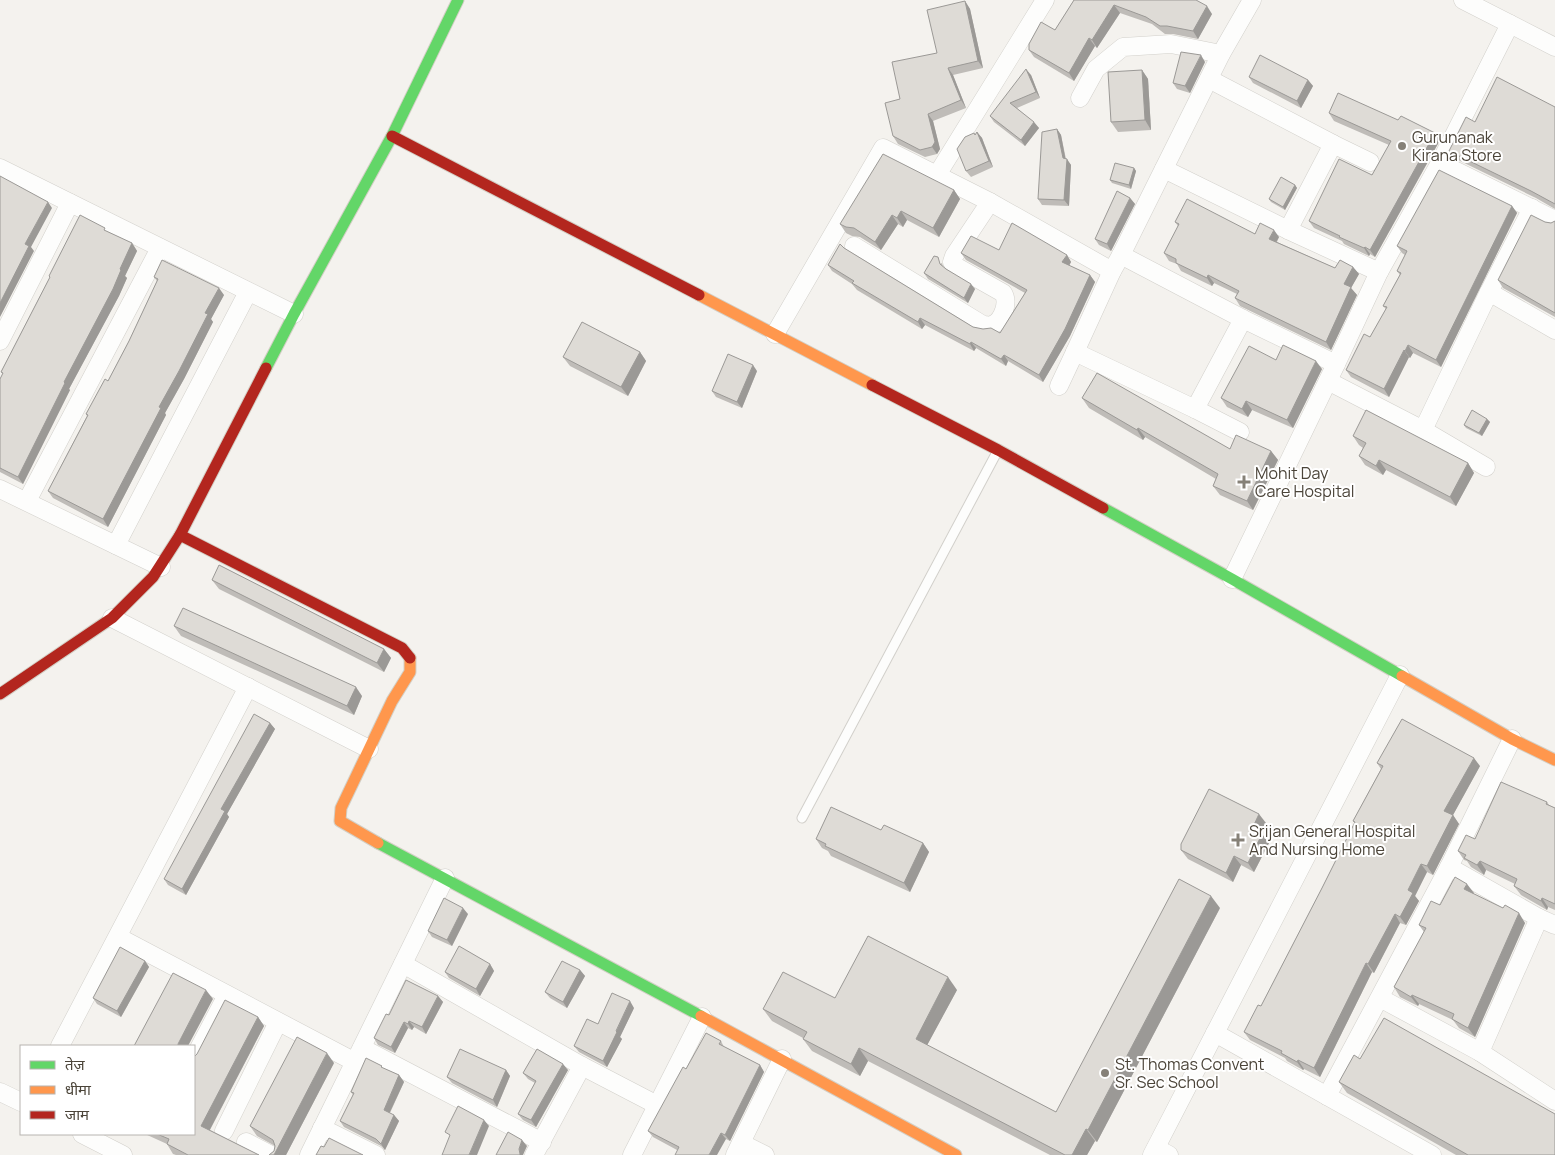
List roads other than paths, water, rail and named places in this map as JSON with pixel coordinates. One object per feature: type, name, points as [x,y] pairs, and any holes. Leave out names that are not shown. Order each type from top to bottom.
[{"type":"street","points":[[0,694],[112,618],[154,577],[161,567],[180,536],[294,314],[392,136],[458,0]]},
{"type":"street","points":[[937,175],[1045,0]]},
{"type":"street","points":[[1059,386],[1112,270],[1221,54],[1252,0]]},
{"type":"street","points":[[1463,0],[1555,47]]},
{"type":"street","points":[[1232,579],[1379,272],[1440,163],[1510,24]]},
{"type":"street","points":[[1080,98],[1096,69],[1123,47],[1172,44],[1221,54]]},
{"type":"street","points":[[1209,79],[1370,162]]},
{"type":"street","points":[[392,136],[998,450],[1232,579],[1512,739],[1555,760]]},
{"type":"street","points":[[1288,230],[1333,144]]},
{"type":"street","points":[[775,334],[883,148],[990,202],[1112,270]]},
{"type":"street","points":[[1440,163],[1555,220]]},
{"type":"street","points":[[0,168],[294,314]]},
{"type":"street","points":[[1164,169],[1379,272]]},
{"type":"street","points":[[854,246],[983,325],[992,325],[998,320],[1006,306],[1006,298],[1003,293],[956,267],[952,262],[954,256],[990,202]]},
{"type":"street","points":[[0,341],[70,203]]},
{"type":"street","points":[[1423,430],[1489,292],[1532,208]]},
{"type":"street","points":[[26,502],[160,248]]},
{"type":"street","points":[[1121,255],[1243,319],[1336,364]]},
{"type":"street","points":[[116,545],[248,292]]},
{"type":"street","points":[[1489,292],[1555,330]]},
{"type":"street","points":[[1195,409],[1243,319]]},
{"type":"street","points":[[1075,352],[1240,432]]},
{"type":"street","points":[[1328,381],[1423,430],[1486,467]]},
{"type":"street","points":[[0,489],[161,567]]},
{"type":"street","points":[[180,536],[402,648],[410,659],[410,672],[392,701],[369,748],[341,808],[340,821],[956,1155]]},
{"type":"street","points":[[112,618],[369,748]]},
{"type":"street","points":[[1159,1153],[1215,1034],[1400,675]]},
{"type":"street","points":[[61,1045],[248,688]]},
{"type":"street","points":[[1327,1096],[1449,867],[1512,739]]},
{"type":"street","points":[[1449,867],[1547,921],[1480,1052]]},
{"type":"street","points":[[309,1155],[445,878]]},
{"type":"street","points":[[118,937],[278,1022],[358,1055],[538,1148],[582,1066]]},
{"type":"street","points":[[403,964],[582,1066],[657,1105]]},
{"type":"street","points":[[195,1056],[227,994]]},
{"type":"street","points":[[1380,998],[1480,1052],[1555,1102]]},
{"type":"street","points":[[632,1155],[702,1017]]},
{"type":"street","points":[[224,1131],[278,1022]]},
{"type":"street","points":[[1215,1034],[1432,1155]]},
{"type":"street","points":[[765,1155],[738,1149],[782,1059]]},
{"type":"street","points":[[1,1095],[20,1102]]},
{"type":"street","points":[[322,1128],[376,1155]]},
{"type":"street","points":[[84,1135],[123,1155]]},
{"type":"street","points":[[246,1142],[271,1155]]},
{"type":"lane","points":[[802,818],[998,450]]},
{"type":"place","name":"Gurunanak Kirana Store","points":[[1402,146]]},
{"type":"place","name":"Mohit Day Care Hospital","points":[[1244,482]]},
{"type":"place","name":"Srijan General Hospital And Nursing Home","points":[[1238,840]]},
{"type":"place","name":"St. Thomas Convent Sr. Sec School","points":[[1105,1073]]}]
